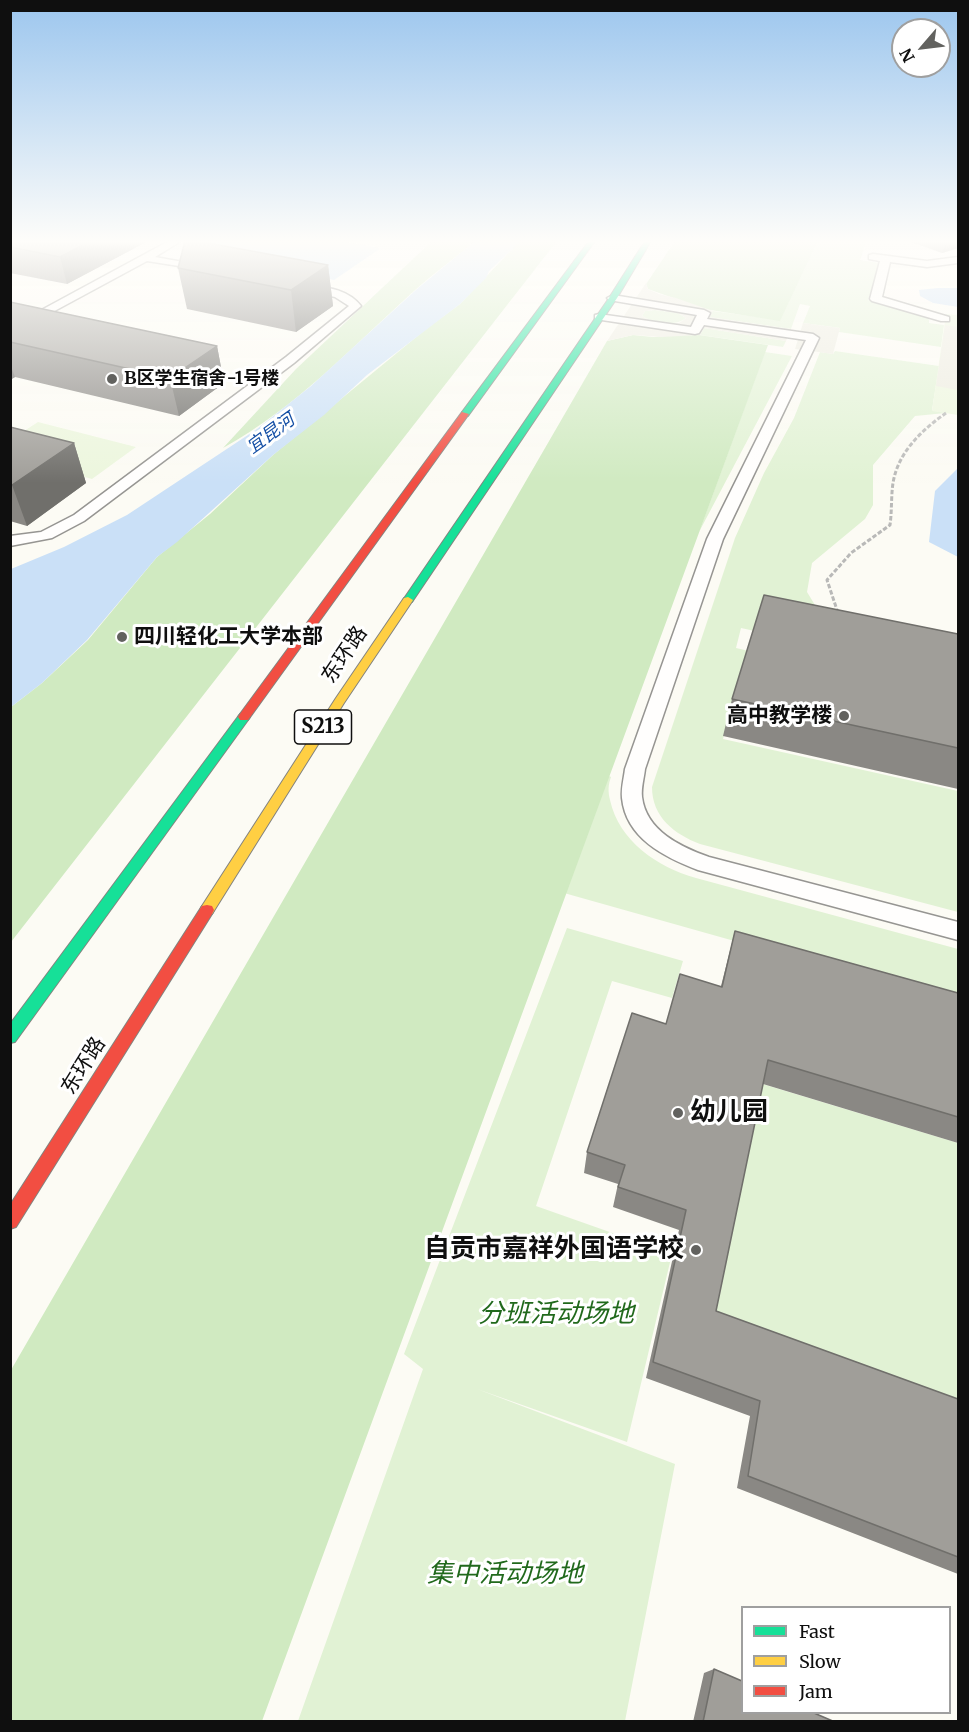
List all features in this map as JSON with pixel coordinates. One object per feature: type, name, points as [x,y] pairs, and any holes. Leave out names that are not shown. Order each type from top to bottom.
[{"type":"highway","points":[[10,1037],[533,322]]},
{"type":"highway","name":"东环路","points":[[10,1221],[340,701],[596,322]]},
{"type":"lane","points":[[10,332],[29,322]]},
{"type":"lane","points":[[10,541],[36,540],[58,532],[79,518],[290,360],[336,322]]},
{"type":"lane","points":[[632,322],[696,331],[700,322]]},
{"type":"lane","points":[[705,322],[813,338],[715,539],[635,770],[631,795],[633,809],[651,836],[677,854],[705,864],[958,931]]},
{"type":"path","points":[[842,621],[836,611],[827,580],[851,553],[890,525],[893,481],[902,457],[915,440],[946,413]]},
{"type":"green space","points":[[346,322],[381,322],[299,395],[250,432],[223,448],[296,369]]},
{"type":"green space","points":[[436,322],[494,322],[11,942],[11,707],[42,683],[88,640],[157,557],[210,514],[273,455]]},
{"type":"green space","points":[[742,322],[794,322],[791,329]]},
{"type":"green space","points":[[929,322],[944,325],[941,347],[839,332],[840,328],[803,323]]},
{"type":"green space","points":[[945,322],[958,322],[958,415],[932,411]]},
{"type":"green space","points":[[704,328],[786,341],[783,347],[700,335]]},
{"type":"green space","points":[[692,334],[768,345],[262,1721],[11,1722],[11,1370],[607,341],[633,335],[653,337]]},
{"type":"green space","points":[[835,351],[939,366],[932,410],[946,413],[915,416],[873,465],[873,505],[865,519],[812,563],[807,592],[826,623],[805,642],[741,628],[736,648],[749,651],[723,739],[958,791],[958,912],[700,844],[690,840],[666,823],[660,816],[653,798],[652,787],[735,538],[764,473],[794,418],[820,352],[833,354]]},
{"type":"green space","points":[[765,352],[792,356],[699,532]]},
{"type":"green space","points":[[38,422],[136,447],[92,479],[11,457],[10,440]]},
{"type":"green space","points":[[607,775],[611,777],[610,800],[622,828],[642,850],[667,867],[696,878],[958,949],[958,1004],[564,893]]},
{"type":"green space","points":[[567,928],[683,961],[672,998],[612,981],[536,1206],[672,1254],[627,1442],[477,1389],[675,1464],[625,1721],[298,1721],[423,1369],[404,1354]]},
{"type":"green space","points":[[759,1083],[958,1143],[958,1420],[707,1327]]},
{"type":"shaded area","points":[[620,322],[743,322],[791,329],[786,341],[704,328],[700,335],[661,337],[633,335],[607,341]]},
{"type":"shaded area","points":[[803,323],[840,328],[833,354],[795,349]]},
{"type":"shaded area","points":[[945,325],[958,327],[958,390],[936,386]]},
{"type":"water","name":"宜昆河","points":[[381,322],[437,322],[367,375],[324,415],[273,455],[177,542],[157,557],[87,640],[42,683],[11,707],[11,569],[64,547],[127,515],[257,429],[311,386]]},
{"type":"water","points":[[958,468],[958,557],[929,542],[935,491]]},
{"type":"building","points":[[10,322],[103,322],[217,346],[170,378],[10,342]]},
{"type":"building","points":[[10,427],[74,443],[10,485]]},
{"type":"building","points":[[764,595],[958,634],[958,748],[732,699]]},
{"type":"building","points":[[735,931],[958,993],[958,1117],[768,1060],[716,1311],[958,1399],[958,1557],[748,1476],[760,1401],[653,1362],[686,1210],[618,1187],[625,1165],[587,1152],[632,1013],[666,1024],[680,974],[722,987]]},
{"type":"building","points":[[714,1669],[741,1681],[741,1714],[816,1714],[835,1722],[703,1722]]},
{"type":"traffic: fast","points":[[465,414],[533,322]]},
{"type":"traffic: fast","points":[[408,600],[597,322]]},
{"type":"traffic: fast","points":[[10,1037],[244,717]]},
{"type":"traffic: slow","points":[[207,910],[340,701],[408,600]]},
{"type":"traffic: jam","points":[[244,717],[465,414]]},
{"type":"traffic: jam","points":[[10,1221],[207,910]]},
{"type":"place","name":"B区学生宿舍-1号楼","points":[[112,379]]},
{"type":"place","name":"四川轻化工大学本部","points":[[122,637]]},
{"type":"place","name":"高中教学楼","points":[[844,716]]},
{"type":"place","name":"幼儿园","points":[[678,1113]]},
{"type":"place","name":"自贡市嘉祥外国语学校","points":[[696,1250]]},
{"type":"park label","name":"分班活动场地","points":[[556,1315]]},
{"type":"park label","name":"集中活动场地","points":[[505,1575]]}]
